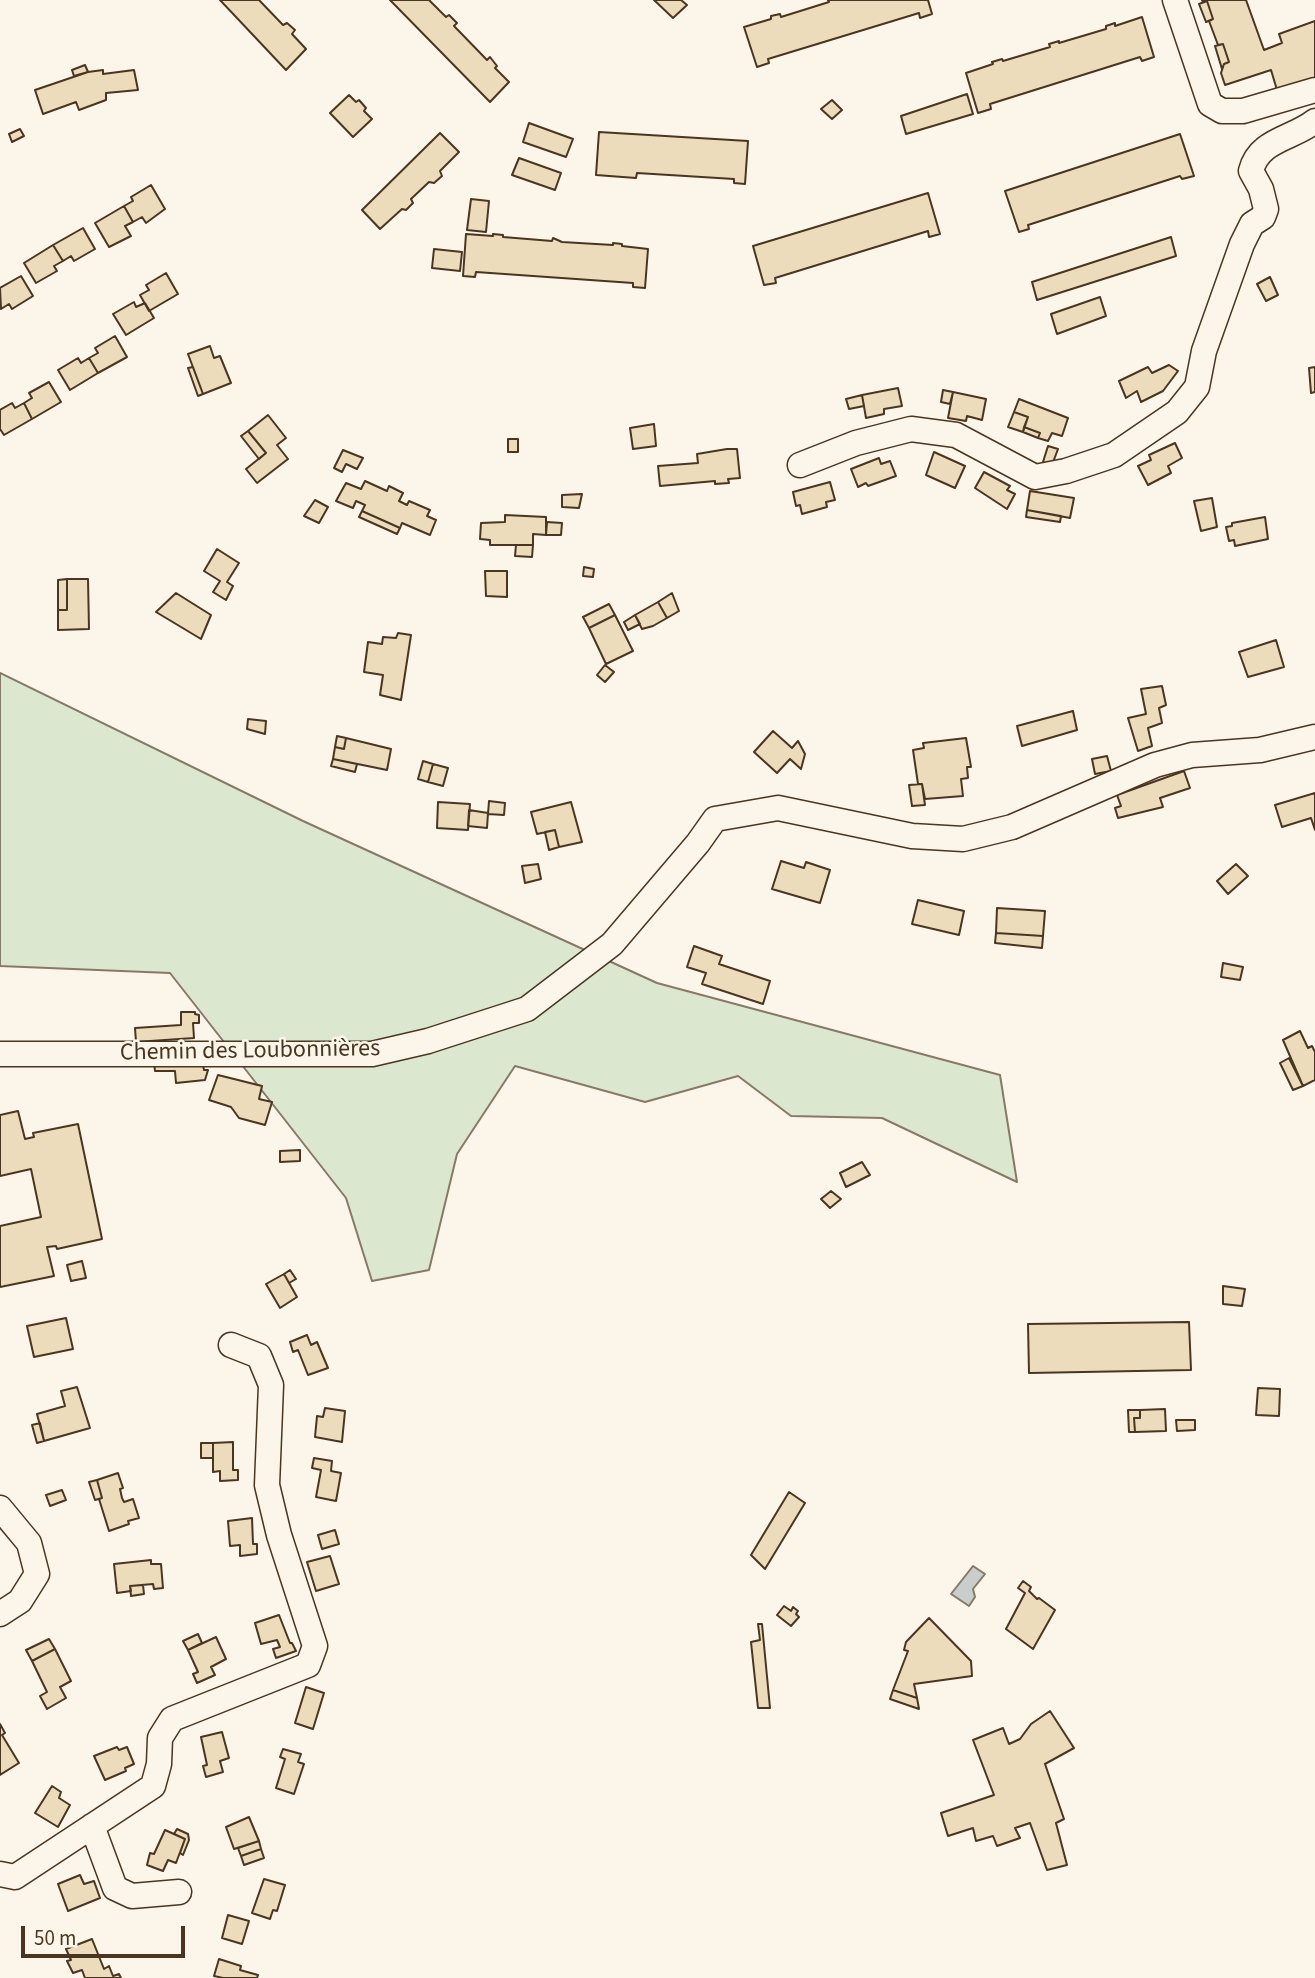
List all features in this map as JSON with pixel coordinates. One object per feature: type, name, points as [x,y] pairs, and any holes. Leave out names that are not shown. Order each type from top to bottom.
[{"type":"street","points":[[1175,0],[1210,104],[1222,111],[1243,111],[1315,90]]},
{"type":"street","points":[[800,465],[856,443],[911,429],[956,435],[1035,477],[1066,471],[1114,455],[1147,433],[1177,412],[1197,387],[1204,351],[1242,244],[1252,224],[1263,216],[1266,209],[1261,189],[1251,171],[1254,158],[1267,146],[1315,121]]},
{"type":"street","name":"Chemin des Loubonnières","points":[[0,1054],[372,1054],[428,1041],[527,1009],[612,944],[698,843],[715,819],[778,808],[912,836],[963,839],[1012,827],[1155,765],[1192,755],[1260,750],[1315,737]]},
{"type":"street","points":[[0,1874],[15,1877],[153,1786],[159,1764],[160,1738],[172,1719],[308,1665],[315,1646],[279,1535],[267,1485],[271,1385],[258,1356],[232,1345]]},
{"type":"street","points":[[0,1508],[29,1543],[37,1574],[20,1601],[0,1614]]},
{"type":"street","points":[[92,1826],[114,1888],[132,1896],[178,1892]]},
{"type":"green space","points":[[0,673],[303,821],[657,983],[1000,1075],[1017,1182],[882,1118],[791,1116],[738,1076],[645,1102],[515,1066],[457,1154],[429,1270],[372,1281],[346,1198],[170,973],[0,966]]},
{"type":"shaded area","points":[[973,1566],[985,1574],[973,1589],[975,1597],[969,1606],[951,1594]]},
{"type":"building","points":[[220,0],[259,0],[283,25],[287,23],[295,30],[292,34],[306,49],[286,70]]},
{"type":"building","points":[[390,0],[429,0],[446,17],[449,15],[457,23],[454,26],[487,60],[490,57],[497,66],[495,68],[509,82],[490,102]]},
{"type":"building","points":[[654,0],[681,0],[687,5],[673,18]]},
{"type":"building","points":[[828,0],[928,0],[932,14],[920,18],[919,13],[768,59],[769,63],[757,67],[744,27],[771,19],[771,16],[780,14],[781,17],[829,2]]},
{"type":"building","points":[[1202,0],[1246,0],[1264,50],[1282,43],[1279,34],[1315,21],[1315,78],[1277,90],[1271,70],[1225,85],[1221,73],[1224,64],[1229,62],[1223,44],[1218,45],[1209,21],[1213,19],[1207,1]]},
{"type":"building","points":[[1207,1],[1213,19],[1206,22],[1199,4]]},
{"type":"building","points":[[1142,17],[1154,57],[1142,61],[1140,57],[990,104],[991,109],[978,113],[966,73],[993,64],[992,62],[1050,47],[1049,44]]},
{"type":"building","points":[[1223,44],[1229,62],[1224,64],[1222,69],[1215,46]]},
{"type":"building","points":[[85,65],[88,72],[74,76],[72,70]]},
{"type":"building","points":[[103,70],[103,74],[134,70],[138,90],[106,93],[106,100],[79,110],[76,102],[43,114],[35,90],[88,72]]},
{"type":"building","points":[[967,94],[973,114],[906,134],[901,116]]},
{"type":"building","points":[[349,95],[356,102],[359,100],[372,119],[353,137],[330,113]]},
{"type":"building","points":[[832,100],[842,110],[832,119],[821,109]]},
{"type":"building","points":[[529,123],[573,139],[566,157],[523,142]]},
{"type":"building","points":[[20,129],[24,136],[12,142],[9,134]]},
{"type":"building","points":[[599,132],[748,141],[745,184],[734,183],[734,179],[637,173],[636,178],[596,175]]},
{"type":"building","points":[[440,133],[459,152],[440,171],[442,176],[434,183],[429,182],[411,199],[413,203],[406,210],[402,209],[380,229],[362,210]]},
{"type":"building","points":[[1180,134],[1194,176],[1182,179],[1180,176],[1028,225],[1029,229],[1019,232],[1005,191]]},
{"type":"building","points":[[519,158],[561,173],[555,190],[512,175]]},
{"type":"building","points":[[151,185],[165,209],[146,223],[142,217],[133,222],[124,206],[133,201],[131,197]]},
{"type":"building","points":[[928,193],[940,234],[929,237],[928,231],[775,278],[776,283],[764,285],[753,246]]},
{"type":"building","points":[[471,199],[489,201],[486,232],[467,230]]},
{"type":"building","points":[[124,206],[133,222],[125,226],[131,236],[109,247],[95,223]]},
{"type":"building","points":[[83,228],[95,249],[74,261],[71,256],[63,261],[53,245]]},
{"type":"building","points":[[466,234],[493,234],[552,241],[553,238],[562,242],[613,243],[648,249],[645,288],[633,287],[633,283],[476,272],[475,277],[463,276]]},
{"type":"building","points":[[1171,237],[1176,256],[1037,300],[1032,282]]},
{"type":"building","points":[[53,245],[63,261],[54,266],[57,271],[36,283],[24,263]]},
{"type":"building","points":[[434,249],[462,252],[460,271],[432,268]]},
{"type":"building","points":[[166,273],[178,294],[149,311],[140,295],[149,290],[146,285]]},
{"type":"building","points":[[21,276],[33,296],[12,309],[9,304],[1,309],[0,288]]},
{"type":"building","points":[[1270,277],[1278,295],[1266,301],[1257,284]]},
{"type":"building","points":[[1100,297],[1106,316],[1057,334],[1051,314]]},
{"type":"building","points":[[134,302],[136,307],[145,303],[154,318],[126,335],[113,314]]},
{"type":"building","points":[[115,336],[127,357],[98,373],[89,358],[98,353],[95,348]]},
{"type":"building","points":[[210,346],[214,358],[220,356],[231,383],[203,394],[188,354]]},
{"type":"building","points":[[78,358],[81,363],[89,358],[98,373],[70,390],[58,370]]},
{"type":"building","points":[[1169,365],[1178,371],[1163,391],[1141,402],[1137,391],[1126,398],[1119,381],[1148,367],[1152,373]]},
{"type":"building","points":[[193,367],[203,394],[198,396],[188,368]]},
{"type":"building","points":[[1315,367],[1315,392],[1311,393],[1309,368]]},
{"type":"building","points":[[49,382],[61,402],[32,419],[24,403],[32,398],[29,393]]},
{"type":"building","points":[[898,388],[902,406],[884,409],[884,414],[866,418],[862,395]]},
{"type":"building","points":[[943,390],[953,392],[950,404],[941,402]]},
{"type":"building","points":[[953,392],[986,399],[982,420],[967,416],[966,421],[948,418]]},
{"type":"building","points":[[862,395],[864,406],[849,409],[846,399]]},
{"type":"building","points":[[1019,399],[1068,418],[1062,436],[1052,433],[1048,441],[1038,438],[1040,433],[1024,427],[1028,417],[1014,412]]},
{"type":"building","points":[[12,403],[15,408],[24,403],[32,419],[4,435],[0,429],[0,410]]},
{"type":"building","points":[[1014,412],[1028,417],[1023,432],[1008,427]]},
{"type":"building","points":[[268,415],[286,438],[277,445],[288,459],[257,483],[246,469],[266,453],[248,431]]},
{"type":"building","points":[[654,424],[656,446],[633,449],[630,428]]},
{"type":"building","points":[[1024,427],[1040,433],[1038,438],[1023,432]]},
{"type":"building","points":[[248,431],[266,453],[259,459],[241,436]]},
{"type":"building","points":[[508,439],[518,439],[518,452],[508,452]]},
{"type":"building","points":[[1175,443],[1182,458],[1168,466],[1171,473],[1148,485],[1138,466],[1151,460],[1149,455]]},
{"type":"building","points":[[1048,446],[1058,449],[1052,465],[1043,462]]},
{"type":"building","points":[[737,449],[740,478],[728,479],[729,483],[715,484],[715,481],[660,486],[658,466],[698,463],[697,454]]},
{"type":"building","points":[[343,450],[363,458],[357,469],[346,464],[342,472],[334,468]]},
{"type":"building","points":[[934,452],[965,466],[955,488],[926,475]]},
{"type":"building","points":[[879,458],[881,464],[890,461],[896,476],[858,487],[851,469]]},
{"type":"building","points":[[984,472],[1010,486],[1007,490],[1015,494],[1007,509],[975,488]]},
{"type":"building","points":[[365,481],[387,491],[389,486],[403,493],[399,501],[407,505],[409,501],[430,510],[427,516],[436,520],[430,535],[402,523],[400,528],[362,511],[365,505],[356,501],[353,508],[336,501],[346,483],[361,489]]},
{"type":"building","points":[[830,482],[835,500],[826,502],[827,507],[802,514],[800,505],[796,506],[793,492]]},
{"type":"building","points":[[1030,491],[1074,498],[1070,518],[1027,510]]},
{"type":"building","points":[[582,494],[579,508],[562,507],[562,495]]},
{"type":"building","points":[[1212,498],[1217,527],[1201,531],[1194,501]]},
{"type":"building","points":[[315,500],[328,507],[319,523],[304,516]]},
{"type":"building","points":[[1027,510],[1061,516],[1060,522],[1026,517]]},
{"type":"building","points":[[362,511],[400,528],[397,534],[359,517]]},
{"type":"building","points":[[505,515],[546,517],[546,535],[533,534],[533,545],[490,545],[490,540],[480,539],[481,523],[505,522]]},
{"type":"building","points":[[1265,517],[1268,539],[1235,546],[1234,540],[1229,541],[1226,527],[1232,526],[1232,523]]},
{"type":"building","points":[[547,522],[562,523],[561,535],[546,535]]},
{"type":"building","points":[[516,545],[533,545],[532,557],[515,556]]},
{"type":"building","points":[[217,549],[239,563],[227,582],[233,586],[226,600],[213,592],[220,581],[204,571]]},
{"type":"building","points":[[584,567],[594,569],[593,577],[583,576]]},
{"type":"building","points":[[485,571],[507,571],[507,597],[486,596]]},
{"type":"building","points":[[67,579],[67,610],[58,610],[58,580]]},
{"type":"building","points":[[67,579],[88,579],[89,629],[58,630],[58,610],[67,610]]},
{"type":"building","points":[[176,593],[211,615],[201,639],[156,612]]},
{"type":"building","points":[[672,593],[679,611],[667,618],[658,602]]},
{"type":"building","points":[[658,602],[667,618],[642,629],[635,615]]},
{"type":"building","points":[[609,604],[615,615],[589,628],[583,617]]},
{"type":"building","points":[[615,615],[633,651],[606,664],[589,628]]},
{"type":"building","points":[[635,615],[640,624],[628,630],[624,622]]},
{"type":"building","points":[[398,633],[411,635],[401,700],[380,695],[383,675],[364,672],[368,642],[382,644],[383,637],[396,638]]},
{"type":"building","points":[[1276,640],[1284,667],[1248,677],[1239,652]]},
{"type":"building","points":[[605,665],[614,672],[605,682],[597,675]]},
{"type":"building","points":[[1162,686],[1166,705],[1159,708],[1162,723],[1148,728],[1152,746],[1138,751],[1128,718],[1146,714],[1141,689]]},
{"type":"building","points":[[1073,711],[1077,730],[1022,746],[1017,726]]},
{"type":"building","points":[[248,719],[266,721],[265,734],[247,729]]},
{"type":"building","points":[[773,731],[792,748],[798,741],[805,754],[801,769],[790,759],[777,773],[754,752]]},
{"type":"building","points":[[337,736],[346,738],[344,749],[335,747]]},
{"type":"building","points":[[346,738],[391,749],[387,770],[333,759],[335,747],[344,749]]},
{"type":"building","points":[[966,738],[971,767],[967,767],[968,778],[961,779],[963,796],[925,799],[922,784],[918,784],[913,750],[924,748],[923,743]]},
{"type":"building","points":[[1107,756],[1111,771],[1095,774],[1092,759]]},
{"type":"building","points":[[333,759],[357,764],[355,772],[331,766]]},
{"type":"building","points":[[423,761],[433,764],[428,782],[418,779]]},
{"type":"building","points":[[433,764],[448,768],[443,786],[428,782]]},
{"type":"building","points":[[1184,771],[1190,788],[1160,798],[1163,807],[1118,818],[1115,808],[1121,806],[1117,795]]},
{"type":"building","points":[[922,784],[925,805],[912,806],[909,785]]},
{"type":"building","points":[[1315,793],[1315,830],[1311,818],[1282,827],[1275,805]]},
{"type":"building","points":[[489,801],[505,803],[504,815],[488,814]]},
{"type":"building","points":[[438,802],[470,804],[468,830],[437,828]]},
{"type":"building","points":[[571,802],[582,842],[559,847],[555,830],[537,834],[531,812]]},
{"type":"building","points":[[469,810],[488,813],[487,828],[468,826]]},
{"type":"building","points":[[555,830],[559,847],[549,850],[545,832]]},
{"type":"building","points":[[781,861],[804,868],[806,862],[830,870],[820,903],[772,889]]},
{"type":"building","points":[[538,864],[541,879],[525,883],[522,866]]},
{"type":"building","points":[[1236,864],[1248,876],[1228,894],[1217,881]]},
{"type":"building","points":[[918,900],[964,911],[959,935],[912,924]]},
{"type":"building","points":[[997,908],[1045,911],[1043,936],[996,933]]},
{"type":"building","points":[[996,933],[1043,936],[1042,948],[995,943]]},
{"type":"building","points":[[694,946],[722,956],[719,964],[770,981],[763,1004],[702,984],[706,973],[687,967]]},
{"type":"building","points":[[1223,963],[1243,967],[1240,980],[1221,977]]},
{"type":"building","points":[[181,1012],[195,1012],[199,1015],[199,1023],[193,1023],[194,1038],[136,1042],[135,1028],[181,1025]]},
{"type":"building","points":[[1300,1031],[1308,1048],[1312,1046],[1315,1052],[1315,1080],[1303,1086],[1283,1040]]},
{"type":"building","points":[[1289,1058],[1303,1086],[1293,1090],[1280,1063]]},
{"type":"building","points":[[202,1060],[204,1070],[208,1070],[205,1080],[176,1083],[175,1071],[155,1071],[154,1062]]},
{"type":"building","points":[[218,1075],[262,1086],[259,1099],[272,1102],[265,1125],[239,1118],[231,1107],[209,1100]]},
{"type":"building","points":[[18,1111],[25,1139],[34,1137],[33,1133],[78,1124],[102,1239],[57,1249],[56,1246],[47,1247],[54,1276],[0,1287],[0,1226],[41,1217],[31,1169],[0,1176],[0,1115]]},
{"type":"building","points":[[300,1150],[300,1161],[280,1162],[280,1151]]},
{"type":"building","points":[[862,1162],[870,1175],[846,1187],[840,1173]]},
{"type":"building","points":[[831,1191],[841,1199],[830,1208],[821,1199]]},
{"type":"building","points":[[82,1261],[86,1278],[71,1281],[67,1265]]},
{"type":"building","points":[[290,1270],[296,1279],[289,1283],[284,1274]]},
{"type":"building","points":[[284,1274],[297,1297],[280,1308],[266,1284]]},
{"type":"building","points":[[1223,1286],[1245,1289],[1242,1306],[1223,1304]]},
{"type":"building","points":[[66,1318],[73,1349],[34,1357],[27,1326]]},
{"type":"building","points":[[1189,1322],[1191,1370],[1029,1373],[1028,1324]]},
{"type":"building","points":[[307,1335],[311,1345],[317,1342],[328,1368],[308,1375],[298,1350],[293,1352],[290,1342]]},
{"type":"building","points":[[77,1387],[90,1428],[44,1441],[37,1414],[65,1406],[61,1391]]},
{"type":"building","points":[[1258,1388],[1280,1389],[1279,1416],[1256,1415]]},
{"type":"building","points":[[325,1408],[345,1411],[342,1442],[315,1437],[317,1416],[323,1417]]},
{"type":"building","points":[[1165,1409],[1166,1431],[1135,1432],[1134,1418],[1140,1418],[1140,1410]]},
{"type":"building","points":[[1128,1410],[1140,1410],[1140,1418],[1134,1418],[1135,1432],[1129,1432]]},
{"type":"building","points":[[1176,1420],[1195,1420],[1195,1430],[1177,1431]]},
{"type":"building","points":[[40,1423],[44,1441],[37,1443],[32,1425]]},
{"type":"building","points":[[233,1442],[233,1470],[238,1470],[238,1480],[220,1481],[220,1471],[213,1472],[213,1443]]},
{"type":"building","points":[[201,1443],[213,1443],[213,1458],[201,1458]]},
{"type":"building","points":[[314,1458],[332,1461],[331,1471],[341,1473],[336,1501],[316,1497],[321,1470],[312,1468]]},
{"type":"building","points":[[118,1473],[123,1488],[120,1489],[122,1498],[124,1502],[133,1499],[139,1518],[109,1531],[99,1499],[102,1498],[97,1480]]},
{"type":"building","points":[[97,1480],[102,1498],[95,1500],[89,1482]]},
{"type":"building","points":[[62,1490],[66,1500],[50,1506],[46,1495]]},
{"type":"building","points":[[789,1492],[805,1503],[765,1569],[751,1555]]},
{"type":"building","points":[[252,1518],[253,1544],[257,1544],[257,1554],[240,1556],[240,1545],[230,1546],[228,1521]]},
{"type":"building","points":[[335,1530],[339,1544],[322,1549],[318,1535]]},
{"type":"building","points":[[330,1556],[339,1584],[316,1591],[307,1562]]},
{"type":"building","points":[[151,1560],[151,1564],[161,1564],[163,1588],[154,1589],[153,1584],[130,1586],[131,1591],[117,1593],[114,1564]]},
{"type":"building","points":[[1023,1581],[1031,1587],[1029,1591],[1037,1599],[1055,1610],[1033,1649],[1006,1629],[1025,1593],[1018,1588]]},
{"type":"building","points":[[143,1585],[144,1594],[131,1596],[130,1586]]},
{"type":"building","points":[[784,1606],[791,1611],[793,1607],[798,1611],[796,1614],[799,1617],[791,1626],[777,1615]]},
{"type":"building","points":[[279,1615],[296,1651],[276,1658],[273,1649],[280,1647],[277,1640],[261,1644],[255,1623]]},
{"type":"building","points":[[929,1618],[971,1661],[972,1676],[914,1684],[917,1698],[893,1690],[908,1651],[904,1650],[906,1642]]},
{"type":"building","points":[[758,1624],[762,1624],[770,1708],[758,1708],[751,1642],[760,1640]]},
{"type":"building","points":[[198,1634],[202,1643],[188,1650],[183,1641]]},
{"type":"building","points":[[216,1637],[226,1659],[211,1667],[215,1675],[197,1683],[193,1674],[198,1672],[188,1650]]},
{"type":"building","points":[[49,1639],[55,1649],[32,1661],[26,1650]]},
{"type":"building","points":[[55,1649],[71,1681],[60,1687],[66,1698],[47,1709],[40,1696],[47,1692],[32,1661]]},
{"type":"building","points":[[306,1687],[324,1693],[313,1729],[295,1723]]},
{"type":"building","points":[[893,1690],[917,1698],[919,1709],[890,1699]]},
{"type":"building","points":[[1050,1711],[1074,1748],[1045,1764],[1064,1819],[1056,1823],[1067,1865],[1047,1870],[1030,1823],[1015,1828],[1020,1838],[997,1846],[993,1836],[976,1841],[973,1828],[948,1836],[941,1813],[994,1795],[973,1740],[1003,1728],[1009,1744],[1020,1739],[1031,1724]]},
{"type":"building","points":[[0,1724],[5,1733],[2,1735],[19,1763],[0,1775]]},
{"type":"building","points":[[222,1732],[229,1758],[220,1761],[223,1772],[206,1777],[203,1766],[207,1765],[201,1737]]},
{"type":"building","points":[[117,1747],[119,1750],[127,1747],[134,1764],[125,1768],[126,1771],[105,1780],[94,1756]]},
{"type":"building","points":[[283,1749],[301,1754],[298,1762],[304,1764],[294,1794],[276,1788],[285,1759],[280,1757]]},
{"type":"building","points":[[52,1786],[61,1792],[59,1798],[70,1805],[58,1827],[35,1813]]},
{"type":"building","points":[[249,1817],[259,1841],[234,1849],[226,1827]]},
{"type":"building","points":[[177,1829],[188,1834],[189,1840],[183,1855],[180,1853],[185,1839],[174,1834]]},
{"type":"building","points":[[165,1830],[185,1839],[176,1863],[168,1860],[163,1871],[147,1865],[150,1853],[154,1854]]},
{"type":"building","points":[[259,1841],[261,1849],[241,1856],[238,1848]]},
{"type":"building","points":[[261,1849],[264,1858],[244,1865],[241,1856]]},
{"type":"building","points":[[80,1875],[84,1884],[94,1881],[100,1898],[68,1911],[58,1884]]},
{"type":"building","points":[[264,1879],[285,1885],[277,1911],[273,1910],[270,1919],[252,1913]]},
{"type":"building","points":[[228,1915],[249,1921],[242,1944],[222,1938]]},
{"type":"building","points":[[92,1939],[104,1969],[109,1966],[113,1976],[119,1974],[121,1978],[85,1978],[82,1970],[73,1973],[67,1961],[71,1960],[66,1949]]},
{"type":"building","points":[[219,1959],[241,1966],[240,1970],[258,1975],[257,1978],[214,1976]]}]
